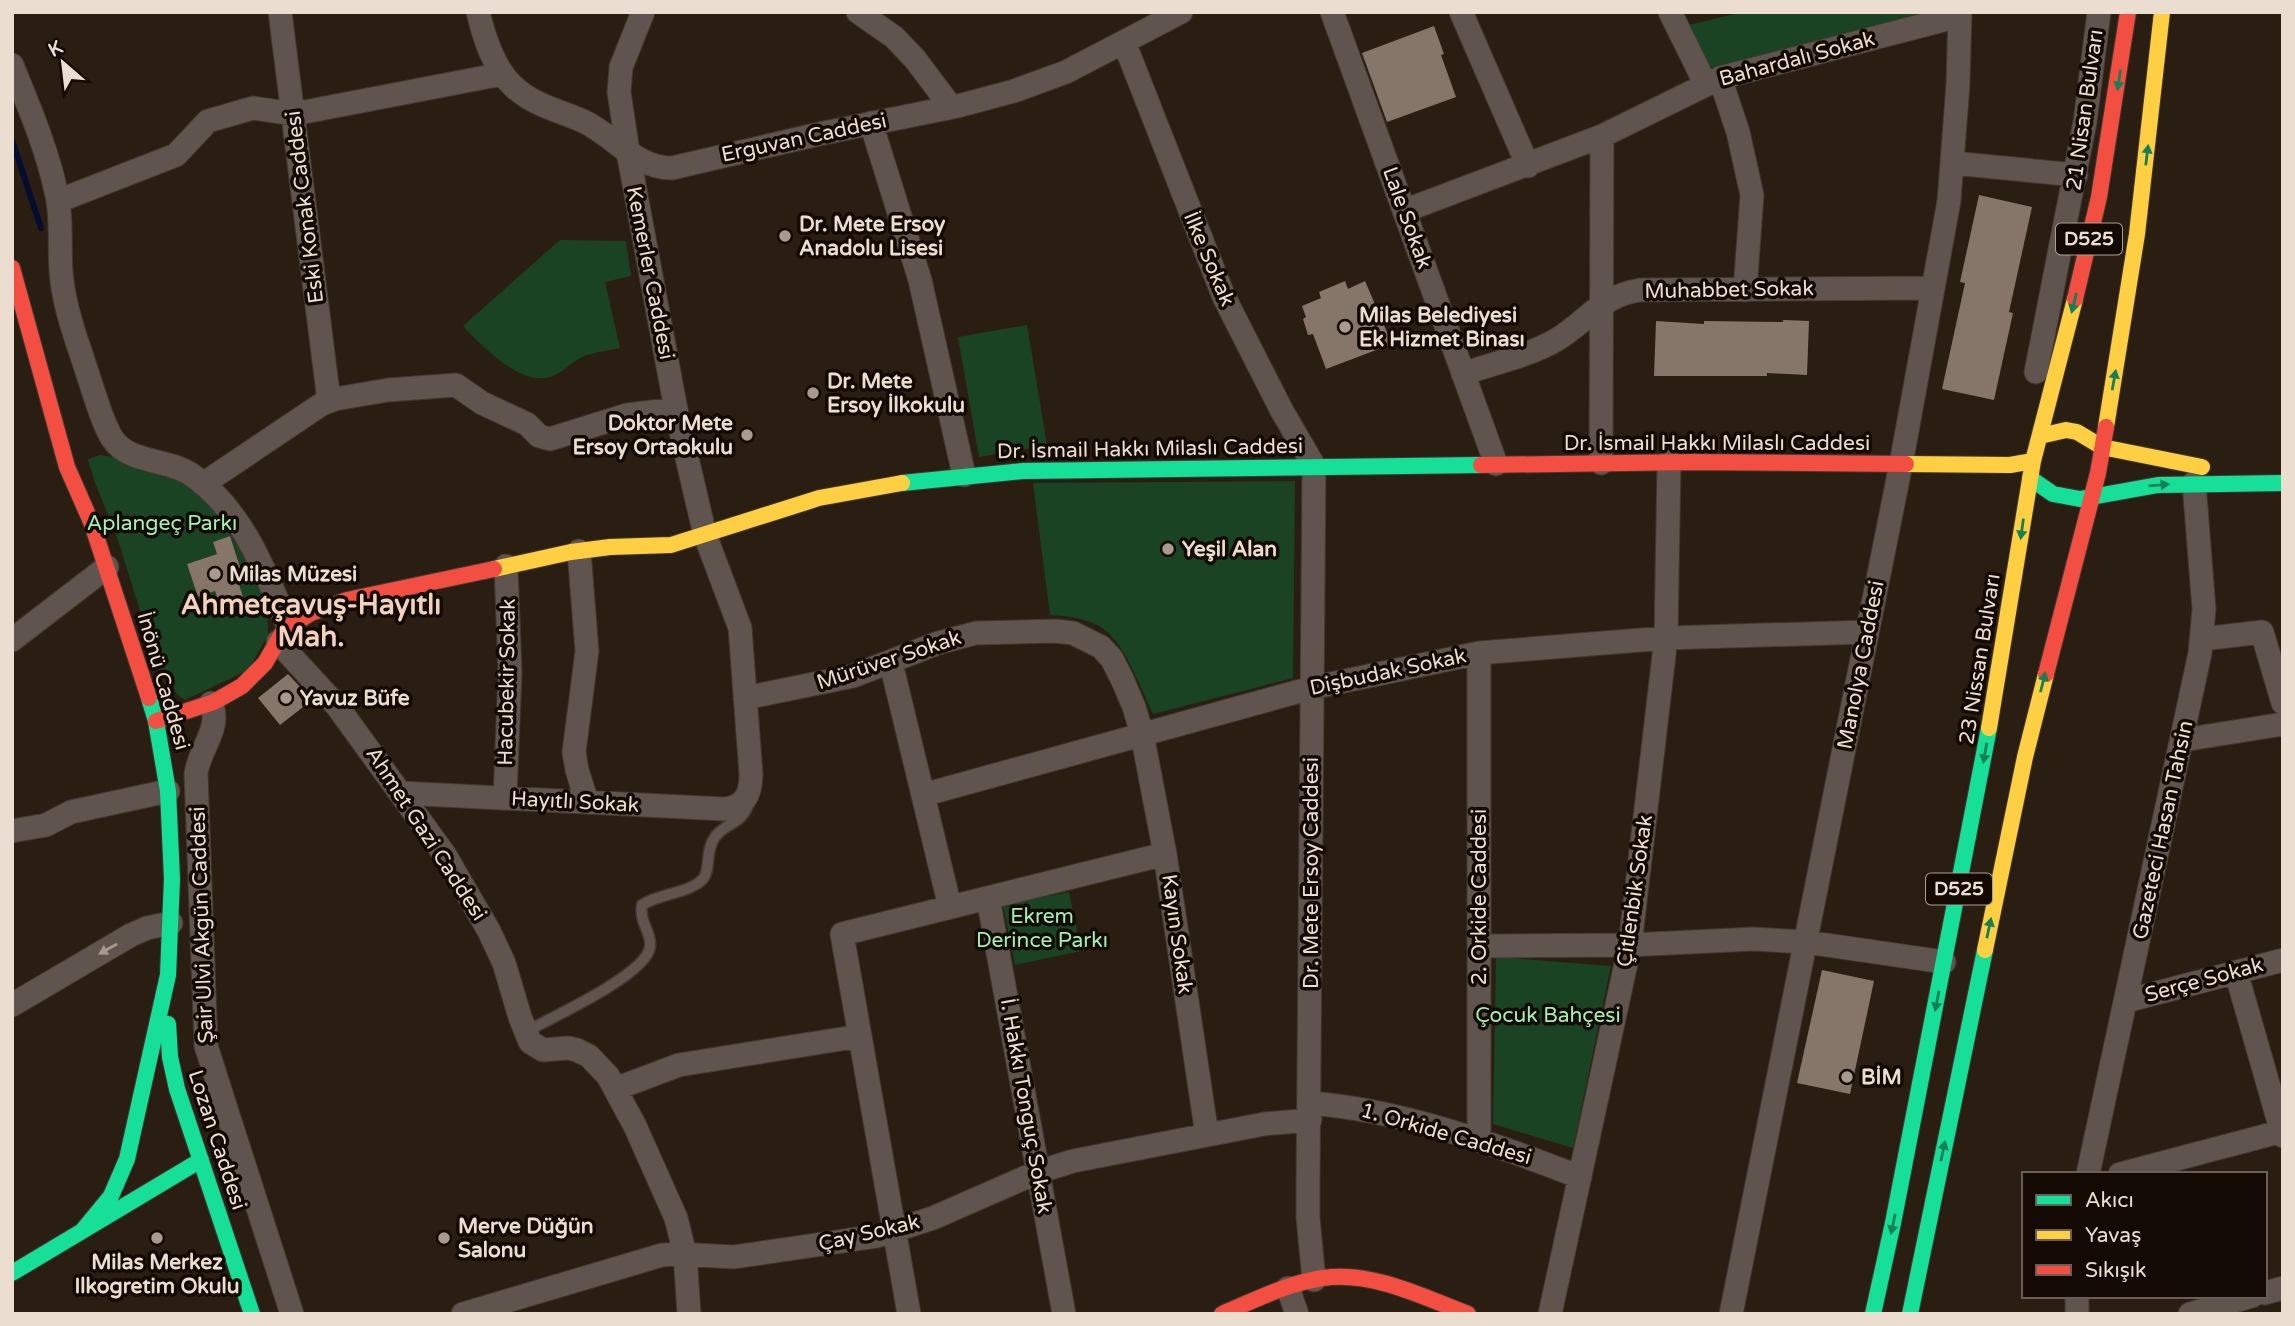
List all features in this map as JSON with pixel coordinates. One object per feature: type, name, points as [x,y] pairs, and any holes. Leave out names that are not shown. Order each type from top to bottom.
[{"type":"main road","name":"23 Nissan Bulvarı","points":[[1873,1314],[1993,712],[2031,470],[2099,197],[2121,66],[2127,12]]},
{"type":"main road","name":"D525","points":[[1910,1314],[2025,757],[2092,496],[2102,447],[2137,234],[2162,12]]},
{"type":"main road","name":"İnönü Caddesi","points":[[12,268],[16,296],[67,467],[107,567],[156,721],[168,791],[172,879],[168,975],[127,1159],[111,1195],[83,1230]]},
{"type":"main road","points":[[2040,436],[2066,430],[2077,432],[2102,447],[2156,460],[2283,480]]},
{"type":"main road","name":"Dr. İsmail Hakkı Milaslı Caddesi","points":[[283,634],[311,613],[347,600],[579,551],[671,545],[819,498],[964,475],[1023,471],[1669,462],[2010,466],[2031,470]]},
{"type":"main road","points":[[2031,470],[2048,492],[2068,499],[2143,486],[2283,480]]},
{"type":"main road","points":[[156,721],[211,703],[242,686],[274,652],[283,634]]},
{"type":"main road","name":"Lozan Caddesi","points":[[168,975],[170,1057],[177,1089],[253,1314]]},
{"type":"main road","name":"İnönü Caddesi","points":[[12,1273],[201,1160]]},
{"type":"main road","points":[[1222,1314],[1288,1288],[1314,1280],[1340,1277],[1376,1282],[1468,1314]]},
{"type":"street","name":"Eski Konak Caddesi","points":[[280,12],[329,401]]},
{"type":"street","name":"Erguvan Caddesi","points":[[478,12],[482,29],[502,74],[525,96],[552,111],[585,122],[645,163],[658,168],[672,168],[951,107],[1039,83],[1124,42],[1157,18],[1181,12]]},
{"type":"street","name":"Kemerler Caddesi","points":[[643,12],[621,67],[619,92],[676,409],[705,535],[740,628],[751,774],[751,785],[745,800]]},
{"type":"street","points":[[858,12],[894,37],[915,59],[951,107]]},
{"type":"street","name":"Lale Sokak","points":[[1332,12],[1496,464]]},
{"type":"street","points":[[1461,12],[1528,166]]},
{"type":"street","name":"21 Nisan Bulvarı","points":[[2036,372],[2076,175],[2095,60],[2099,12]]},
{"type":"street","points":[[1676,13],[1738,132],[1752,195],[1745,290]]},
{"type":"street","name":"Bahardalı Sokak","points":[[1404,211],[1602,136],[1713,81],[1960,14]]},
{"type":"street","name":"Manolya Caddesi","points":[[1731,1314],[1901,464],[1949,201],[1960,14]]},
{"type":"street","name":"İlke Sokak","points":[[1124,42],[1224,297],[1314,466]]},
{"type":"street","points":[[12,65],[35,124],[58,201],[65,300],[110,436],[124,451],[175,466],[203,484],[244,532],[267,575],[283,634]]},
{"type":"street","points":[[58,201],[176,155],[208,121],[253,108],[294,114],[502,74]]},
{"type":"street","points":[[871,124],[920,280],[964,475]]},
{"type":"street","points":[[1601,463],[1602,136]]},
{"type":"street","points":[[1953,163],[2076,175]]},
{"type":"street","name":"Muhabbet Sokak","points":[[1463,374],[1556,340],[1602,304],[1625,293],[1640,290],[1933,288]]},
{"type":"street","points":[[203,484],[302,416],[329,401],[388,390],[456,385],[482,403],[527,424],[539,436],[550,439],[627,415],[676,409]]},
{"type":"street","name":"Çitlenbik Sokak","points":[[1550,1314],[1630,944],[1666,638],[1669,462]]},
{"type":"street","name":"Dr. Mete Ersoy Caddesi","points":[[1314,466],[1308,1218],[1314,1280]]},
{"type":"street","name":"Gazeteci Hasan Tahsin","points":[[2088,1172],[2183,740],[2202,639],[2204,609],[2194,483]]},
{"type":"street","points":[[579,551],[587,651],[575,752],[577,770],[587,802]]},
{"type":"street","name":"Hacubekir Sokak","points":[[505,798],[510,672],[506,566]]},
{"type":"street","points":[[12,639],[107,567]]},
{"type":"street","name":"Mürüver Sokak","points":[[745,698],[830,681],[891,663],[938,643],[976,633],[1055,631],[1073,633],[1101,646],[1112,659],[1134,707],[1142,734]]},
{"type":"street","name":"Dişbudak Sokak","points":[[922,794],[1311,688],[1479,653],[1666,638],[1867,632]]},
{"type":"street","points":[[2202,639],[2262,632],[2283,703]]},
{"type":"street","name":"Ahmet Gazi Caddesi","points":[[283,634],[445,855],[489,931],[504,963],[525,1032]]},
{"type":"street","name":"2. Orkide Caddesi","points":[[1479,653],[1479,1141]]},
{"type":"street","points":[[891,663],[950,907]]},
{"type":"street","name":"Şair Ulvi Akgün Caddesi","points":[[211,703],[215,721],[197,763],[196,774],[206,1046],[292,1314]]},
{"type":"street","points":[[2183,740],[2283,724]]},
{"type":"street","name":"Kayın Sokak","points":[[1142,734],[1165,854],[1206,1135]]},
{"type":"street","points":[[12,831],[46,825],[71,812],[168,791]]},
{"type":"street","name":"Hayıtlı Sokak","points":[[401,793],[724,809],[739,805],[745,800]]},
{"type":"street","points":[[909,1314],[842,934],[1165,854]]},
{"type":"street","name":"İ. Hakkı Tonguç Sokak","points":[[988,898],[1063,1314]]},
{"type":"street","points":[[12,1005],[131,935],[147,928],[171,923]]},
{"type":"street","points":[[1479,946],[1630,944],[1736,939],[1806,942],[1944,962]]},
{"type":"street","name":"Serçe Sokak","points":[[2126,1001],[2283,960]]},
{"type":"street","points":[[2128,1172],[2282,1133],[2236,972]]},
{"type":"street","points":[[525,1032],[530,1042],[543,1050],[568,1048],[589,1056],[600,1066],[615,1088],[672,1208],[685,1254],[689,1314]]},
{"type":"street","points":[[615,1088],[679,1065],[860,1036]]},
{"type":"street","name":"1. Orkide Caddesi","points":[[1310,1111],[1350,1106],[1479,1141],[1580,1177]]},
{"type":"street","name":"Çay Sokak","points":[[463,1314],[516,1306],[662,1255],[734,1257],[857,1240],[894,1232],[1038,1172],[1073,1161],[1264,1124],[1310,1111]]},
{"type":"street","points":[[1288,1288],[1297,1314]]},
{"type":"street","points":[[2205,1312],[2246,1298]]},
{"type":"lane","points":[[525,1032],[622,979],[646,957],[650,949],[650,938],[640,915],[642,905],[661,895],[683,890],[703,878],[707,872],[708,849],[714,838],[744,815],[747,808],[745,800]]},
{"type":"green space","points":[[1742,12],[1938,12],[1715,68],[1702,63],[1689,25]]},
{"type":"green space","points":[[560,240],[626,241],[631,276],[605,282],[620,348],[586,355],[550,377],[526,376],[502,362],[463,326]]},
{"type":"green space","points":[[1027,325],[1047,445],[979,457],[958,337]]},
{"type":"green space","name":"Aplangeç Parkı","points":[[100,455],[122,458],[182,478],[236,529],[267,599],[268,635],[248,670],[185,700],[176,692],[175,680],[166,671],[159,671],[117,537],[88,459]],"holes":[[[230,536],[242,572],[236,575],[245,603],[222,611],[215,591],[198,597],[187,564],[217,554],[213,542]]]},
{"type":"green space","name":"Yeşil Alan","points":[[1295,481],[1293,678],[1153,714],[1130,665],[1108,632],[1081,619],[1050,615],[1033,483]]},
{"type":"green space","name":"Ekrem Derince Parkı","points":[[1069,892],[1081,951],[1015,965],[1003,905]]},
{"type":"green space","name":"Çocuk Bahçesi","points":[[1496,957],[1611,966],[1573,1148],[1493,1124]]},
{"type":"building","points":[[1434,26],[1456,97],[1387,122],[1362,53]]},
{"type":"building","points":[[1979,195],[2032,207],[2009,312],[2013,313],[1994,400],[1942,389],[1965,283],[1960,282]]},
{"type":"building","name":"Milas Belediyesi Ek Hizmet Binası","points":[[1345,281],[1348,289],[1365,281],[1392,344],[1326,369],[1313,334],[1308,335],[1302,306],[1321,298],[1319,292]]},
{"type":"building","points":[[1656,321],[1704,324],[1704,321],[1809,321],[1807,375],[1767,373],[1767,376],[1654,376]]},
{"type":"building","name":"Milas Müzesi","points":[[230,536],[242,573],[236,575],[245,603],[222,611],[215,591],[198,597],[187,564],[217,554],[213,542]]},
{"type":"building","points":[[288,674],[312,700],[280,725],[258,698]]},
{"type":"building","points":[[1822,970],[1874,981],[1850,1094],[1797,1083]]},
{"type":"waterway","points":[[12,140],[41,228]]},
{"type":"traffic: fast","points":[[902,483],[1023,471],[1481,465]]},
{"type":"traffic: fast","points":[[2030,478],[2053,494],[2080,499],[2158,485],[2283,483]]},
{"type":"traffic: fast","points":[[83,1230],[111,1196],[127,1159],[168,975],[172,879],[168,791],[156,721],[149,698]]},
{"type":"traffic: fast","points":[[1873,1314],[1989,728]]},
{"type":"traffic: fast","points":[[1910,1314],[1985,950]]},
{"type":"traffic: fast","points":[[168,1024],[170,1057],[177,1089],[252,1314]]},
{"type":"traffic: fast","points":[[12,1273],[201,1160]]},
{"type":"traffic: slow","points":[[2106,427],[2137,234],[2162,12]]},
{"type":"traffic: slow","points":[[1989,728],[2033,461],[2075,299]]},
{"type":"traffic: slow","points":[[2040,436],[2066,430],[2077,432],[2102,447],[2202,467]]},
{"type":"traffic: slow","points":[[1906,464],[2010,465],[2033,461]]},
{"type":"traffic: slow","points":[[494,569],[571,552],[610,547],[671,545],[819,498],[902,483]]},
{"type":"traffic: slow","points":[[1985,950],[2025,757],[2046,674]]},
{"type":"traffic: jam","points":[[2075,299],[2099,197],[2128,12]]},
{"type":"traffic: jam","points":[[12,268],[67,467],[92,524],[149,698]]},
{"type":"traffic: jam","points":[[2046,674],[2098,473],[2106,427]]},
{"type":"traffic: jam","points":[[1481,465],[1692,462],[1906,464]]},
{"type":"traffic: jam","points":[[156,721],[214,702],[242,686],[265,663],[284,630],[311,613],[347,600],[494,569]]},
{"type":"traffic: jam","points":[[1222,1314],[1297,1284],[1342,1277],[1360,1278],[1397,1287],[1468,1314]]},
{"type":"place","name":"Dr. Mete Ersoy Anadolu Lisesi","points":[[785,236]]},
{"type":"place","name":"Milas Belediyesi Ek Hizmet Binası","points":[[1345,327]]},
{"type":"place","name":"Dr. Mete Ersoy İlkokulu","points":[[813,393]]},
{"type":"place","name":"Doktor Mete Ersoy Ortaokulu","points":[[747,435]]},
{"type":"place","name":"Yeşil Alan","points":[[1168,549]]},
{"type":"place","name":"Milas Müzesi","points":[[215,574]]},
{"type":"place","name":"Yavuz Büfe","points":[[286,698]]},
{"type":"place","name":"BİM","points":[[1847,1077]]},
{"type":"place","name":"Milas Merkez Ilkogretim Okulu","points":[[157,1238]]},
{"type":"place","name":"Merve Düğün Salonu","points":[[444,1238]]},
{"type":"district","name":"Ahmetçavuş-Hayıtlı Mah.","points":[[311,621]]}]
